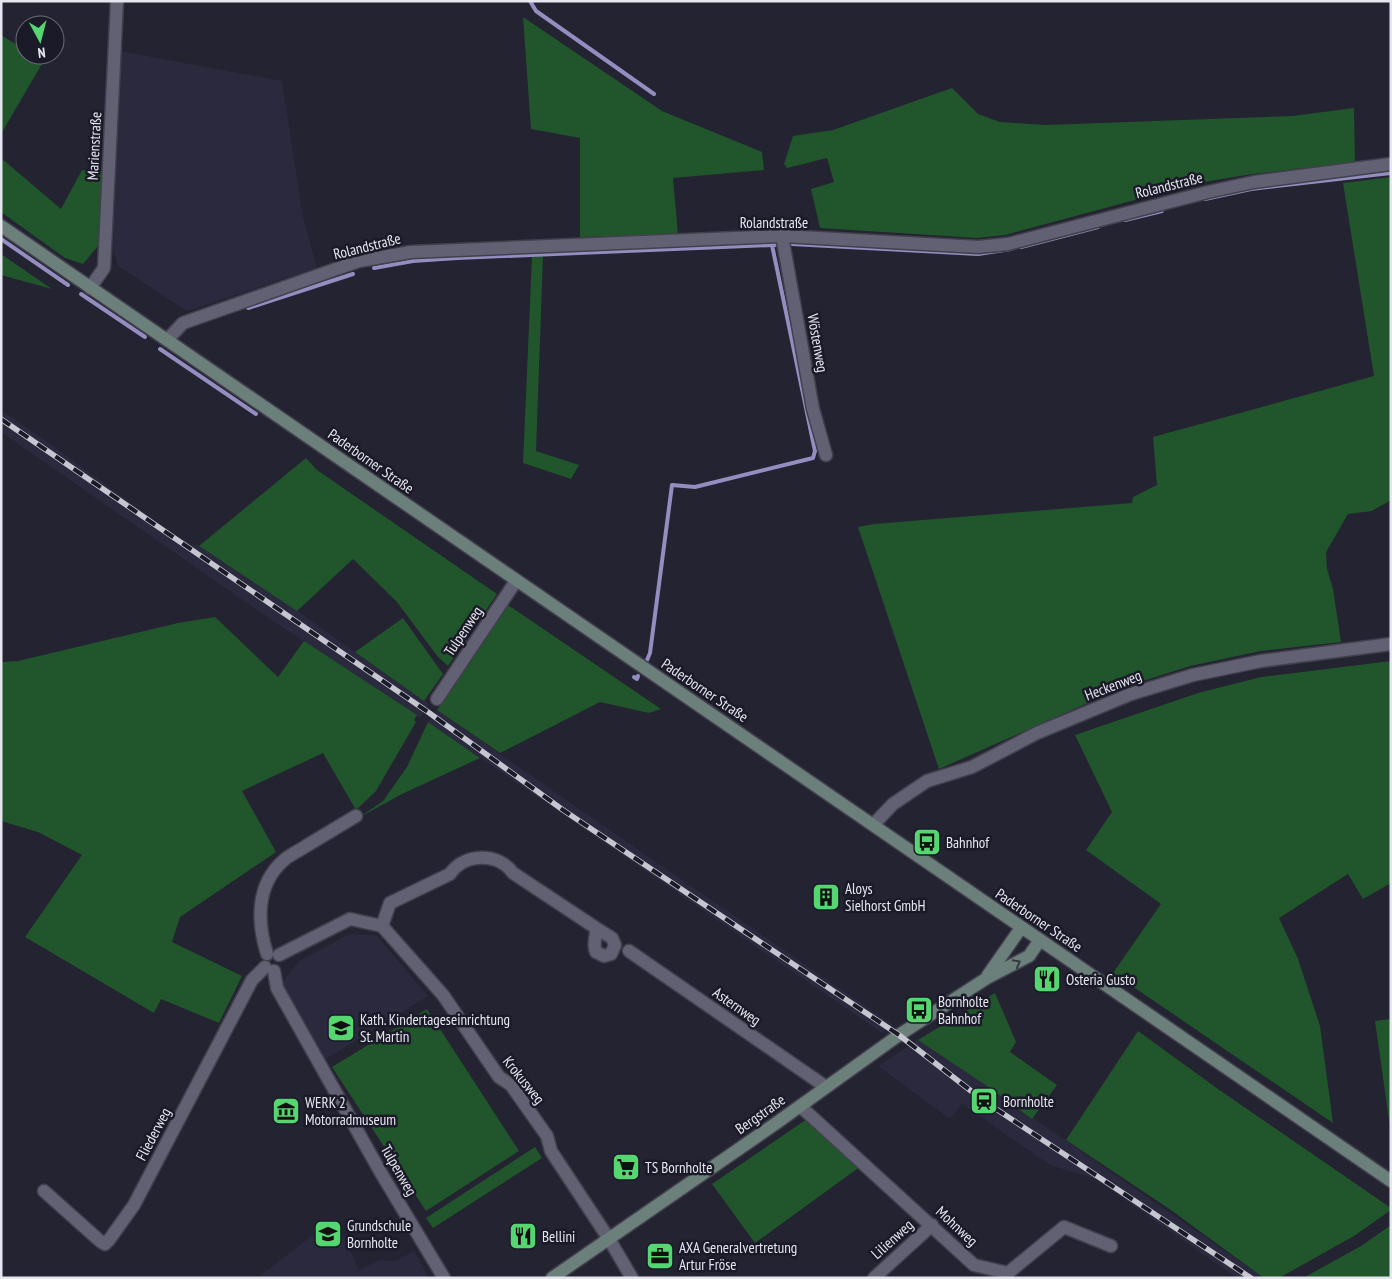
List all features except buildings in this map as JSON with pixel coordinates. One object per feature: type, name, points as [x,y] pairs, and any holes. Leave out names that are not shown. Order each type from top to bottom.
[{"type":"main road","name":"Paderborner Straße","points":[[1,226],[1391,1181]]},
{"type":"main road","name":"Bergstraße","points":[[987,978],[1021,928]]},
{"type":"main road","name":"Bergstraße","points":[[552,1278],[899,1035],[987,978],[1029,956],[1040,940]]},
{"type":"street","name":"Marienstraße","points":[[90,288],[104,268],[116,1]]},
{"type":"street","name":"Rolandstraße","points":[[167,340],[183,323],[359,262],[411,252],[782,236],[978,247],[1008,244],[1208,192],[1254,182],[1391,164]]},
{"type":"street","name":"Wöstenweg","points":[[782,236],[813,409],[826,455]]},
{"type":"street","name":"Tulpenweg","points":[[437,699],[516,581]]},
{"type":"street","name":"Heckenweg","points":[[873,826],[893,804],[927,781],[972,767],[1037,733],[1131,694],[1193,675],[1261,661],[1391,644]]},
{"type":"street","points":[[356,816],[284,860],[272,874],[262,893],[260,913],[261,937],[273,954],[282,959],[282,966],[270,969],[264,959],[273,954],[350,919],[382,926],[390,904],[450,874],[455,866],[468,859],[482,857],[496,859],[507,865],[512,873],[596,928]]},
{"type":"street","name":"Krokusweg","points":[[382,926],[443,995],[499,1076],[510,1085],[547,1136],[551,1151],[609,1239],[632,1278]]},
{"type":"street","name":"Asternweg","points":[[629,951],[826,1087]]},
{"type":"street","name":"Tulpenweg","points":[[270,969],[277,988],[381,1173],[444,1278]]},
{"type":"street","name":"Fliederweg","points":[[44,1191],[100,1242],[105,1244],[134,1204],[252,980],[270,969]]},
{"type":"street","name":"Mohnweg","points":[[800,1106],[974,1265],[995,1274],[1008,1273],[1064,1227],[1111,1246]]},
{"type":"street","name":"Lilienweg","points":[[874,1278],[932,1225]]},
{"type":"shaded area","points":[[120,51],[282,81],[303,217],[317,268],[187,311],[118,266],[113,249]]},
{"type":"shaded area","points":[[1,410],[169,531],[191,544],[199,546],[280,599],[429,704],[420,718],[273,621],[1,432]]},
{"type":"shaded area","points":[[437,710],[893,1025],[882,1033],[428,722]]},
{"type":"shaded area","name":"Kath. Kindertageseinrichtung St. Martin","points":[[349,934],[376,935],[428,996],[324,1060],[282,983],[299,961]]},
{"type":"shaded area","points":[[918,1040],[1264,1278],[1237,1278],[1095,1179],[1050,1165],[962,1104],[950,1119],[878,1066]]},
{"type":"shaded area","name":"Grundschule Bornholte","points":[[335,1218],[359,1270],[380,1260],[396,1261],[414,1251],[429,1278],[257,1278]]},
{"type":"green space","points":[[523,17],[662,111],[762,152],[764,170],[673,178],[678,235],[580,237],[580,138],[531,129]]},
{"type":"green space","points":[[1,35],[15,44],[15,65],[41,65],[1,134]]},
{"type":"green space","points":[[952,88],[978,114],[1000,122],[1045,125],[1292,116],[1354,108],[1355,162],[1252,174],[1198,183],[1005,235],[977,238],[820,228],[811,189],[834,182],[827,158],[787,168],[784,164],[793,136],[833,130]]},
{"type":"green space","points":[[1,158],[61,209],[82,170],[102,171],[98,246],[83,264],[65,258],[1,212]]},
{"type":"green space","points":[[1391,177],[1391,500],[1372,511],[1348,514],[1326,552],[1327,569],[1333,589],[1341,642],[1261,651],[1190,666],[1124,687],[939,769],[858,527],[874,524],[1132,503],[1133,497],[1157,485],[1153,437],[1374,376],[1343,183]]},
{"type":"green space","points":[[1,254],[52,289],[1,275]]},
{"type":"green space","points":[[543,256],[536,451],[579,465],[571,479],[523,463],[532,257]]},
{"type":"green space","points":[[306,458],[317,470],[497,594],[448,666],[438,657],[397,602],[353,559],[297,611],[199,546]]},
{"type":"green space","points":[[507,605],[661,709],[649,713],[600,702],[500,753],[437,710]]},
{"type":"green space","points":[[215,617],[278,677],[304,641],[417,715],[414,720],[416,722],[376,791],[356,810],[323,753],[242,791],[276,852],[180,917],[172,942],[242,976],[219,1023],[161,999],[154,1013],[25,937],[82,855],[38,832],[1,821],[1,662],[18,661],[178,623]]},
{"type":"green space","points":[[403,618],[443,674],[424,701],[355,652]]},
{"type":"green space","points":[[1391,661],[1391,883],[1363,899],[1348,874],[1279,918],[1298,959],[1320,1026],[1333,1123],[1113,973],[1161,904],[1086,850],[1112,812],[1075,735],[1198,693],[1261,677]]},
{"type":"green space","points":[[428,722],[480,758],[402,794],[360,817],[383,801],[407,767]]},
{"type":"green space","points":[[995,993],[1016,1042],[1010,1052],[1057,1085],[1032,1119],[918,1040]]},
{"type":"green space","points":[[427,1009],[519,1151],[426,1211],[332,1067]]},
{"type":"green space","points":[[1391,1019],[1391,1134],[1375,1021]]},
{"type":"green space","points":[[1138,1031],[1218,1089],[1391,1208],[1391,1210],[1354,1236],[1279,1278],[1264,1278],[1168,1208],[1066,1140]]},
{"type":"green space","points":[[807,1119],[861,1166],[755,1243],[712,1184]]},
{"type":"green space","points":[[535,1147],[542,1158],[433,1228],[426,1218]]},
{"type":"green space","points":[[1391,1225],[1391,1278],[1303,1278],[1361,1246]]},
{"type":"waterway","points":[[530,1],[536,11],[654,94]]},
{"type":"waterway","points":[[1205,199],[1251,189],[1391,173]]},
{"type":"waterway","points":[[1125,220],[1162,211]]},
{"type":"waterway","points":[[1021,247],[1098,227]]},
{"type":"waterway","points":[[1,239],[68,285]]},
{"type":"waterway","points":[[792,244],[978,254],[1011,249]]},
{"type":"waterway","points":[[374,268],[413,261],[457,258],[772,245]]},
{"type":"waterway","points":[[647,660],[650,653],[672,485],[695,487],[813,458],[815,451],[772,245],[775,245]]},
{"type":"waterway","points":[[248,308],[353,274]]},
{"type":"waterway","points":[[81,294],[145,337]]},
{"type":"waterway","points":[[160,349],[256,414]]},
{"type":"waterway","points":[[634,677],[637,679],[638,676]]},
{"type":"railway","points":[[1,419],[428,712],[563,810],[899,1035],[984,1101],[1251,1278]]},
{"type":"place","name":"Bahnhof","points":[[927,842]]},
{"type":"place","name":"Aloys Sielhorst GmbH","points":[[826,897]]},
{"type":"place","name":"Osteria Gusto","points":[[1047,979]]},
{"type":"place","name":"Bornholte Bahnhof","points":[[919,1010]]},
{"type":"place","name":"Kath. Kindertageseinrichtung St. Martin","points":[[341,1028]]},
{"type":"place","name":"Bornholte","points":[[984,1101]]},
{"type":"place","name":"WERK 2 Motorradmuseum","points":[[286,1111]]},
{"type":"place","name":"TS Bornholte","points":[[626,1167]]},
{"type":"place","name":"Grundschule Bornholte","points":[[328,1234]]},
{"type":"place","name":"Bellini","points":[[523,1236]]},
{"type":"place","name":"AXA Generalvertretung Artur Fröse","points":[[660,1256]]}]
